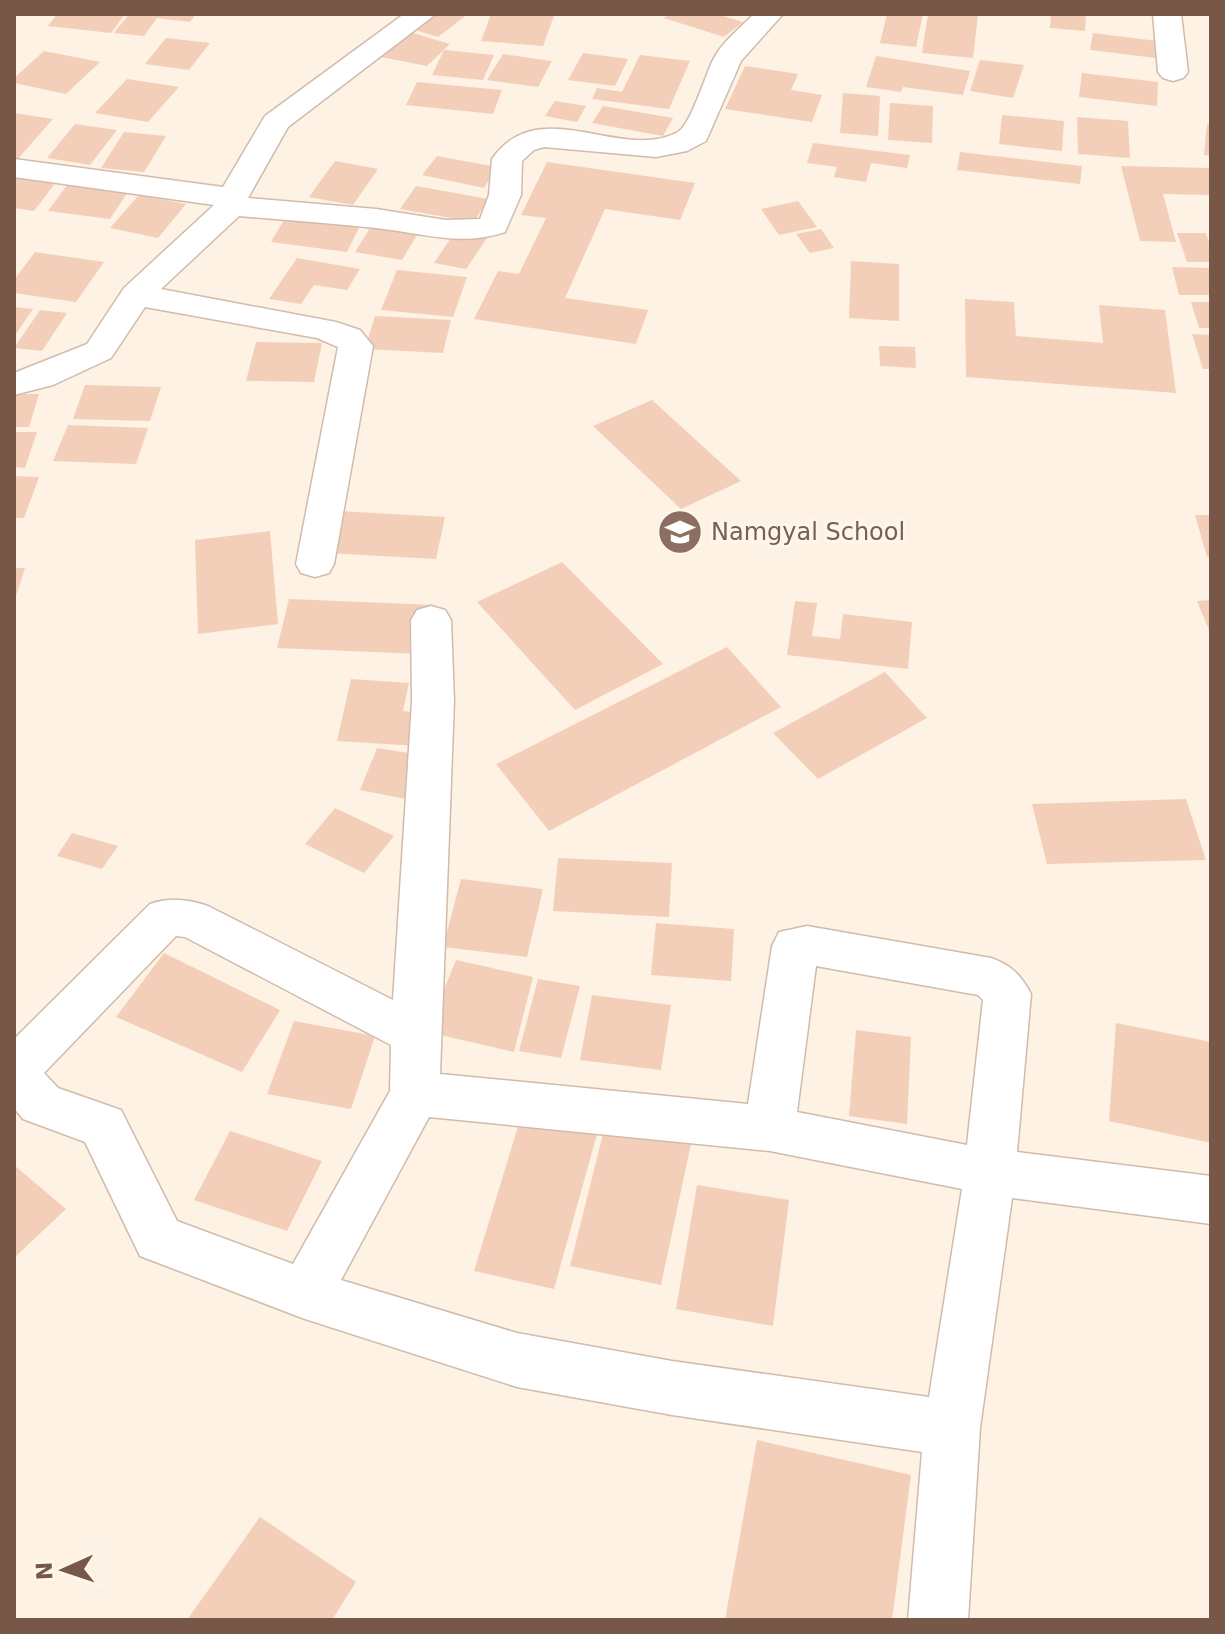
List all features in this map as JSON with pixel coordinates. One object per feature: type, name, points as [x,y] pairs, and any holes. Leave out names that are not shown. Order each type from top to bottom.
[{"type":"street","points":[[14,384],[41,377],[99,351],[136,295],[232,202],[276,122],[422,14]]},
{"type":"street","points":[[14,168],[232,202],[397,221],[436,229],[483,230],[494,225],[505,195],[507,159],[525,142],[568,140],[671,147],[695,135],[728,58],[769,14]]},
{"type":"street","points":[[1167,14],[1173,72]]},
{"type":"street","points":[[136,295],[324,329],[348,337],[356,346],[315,564]]},
{"type":"street","points":[[305,1294],[415,1094],[415,1034],[433,701],[431,620]]},
{"type":"street","points":[[14,1071],[166,917],[192,919],[415,1034]]},
{"type":"street","points":[[770,1129],[795,946],[807,945],[991,978],[1007,994],[990,1172],[952,1428],[938,1620]]},
{"type":"street","points":[[14,1079],[21,1081],[41,1104],[103,1126],[159,1239],[305,1294],[517,1360],[672,1388],[952,1428]]},
{"type":"street","points":[[415,1094],[770,1129],[990,1172],[1211,1200]]},
{"type":"building","points":[[57,14],[125,14],[111,33],[48,26]]},
{"type":"building","points":[[129,14],[196,14],[190,22],[157,18],[144,36],[114,33]]},
{"type":"building","points":[[431,14],[468,14],[438,37],[412,29]]},
{"type":"building","points":[[491,14],[554,16],[543,46],[481,41]]},
{"type":"building","points":[[670,14],[717,14],[743,22],[724,37],[664,18]]},
{"type":"building","points":[[887,14],[923,14],[916,47],[880,43]]},
{"type":"building","points":[[928,14],[978,14],[973,58],[922,53]]},
{"type":"building","points":[[1051,14],[1086,14],[1085,31],[1050,28]]},
{"type":"building","points":[[413,33],[450,44],[427,66],[381,57]]},
{"type":"building","points":[[1093,33],[1165,42],[1164,59],[1090,50]]},
{"type":"building","points":[[166,38],[210,43],[189,70],[145,64]]},
{"type":"building","points":[[444,50],[494,55],[483,80],[432,75]]},
{"type":"building","points":[[44,51],[100,62],[66,94],[14,83],[14,78]]},
{"type":"building","points":[[583,53],[628,59],[615,86],[568,80]]},
{"type":"building","points":[[503,54],[552,61],[538,87],[487,80]]},
{"type":"building","points":[[640,55],[690,61],[669,109],[592,99],[597,88],[622,92]]},
{"type":"building","points":[[876,56],[970,71],[963,95],[903,87],[901,92],[866,87]]},
{"type":"building","points":[[980,60],[1024,65],[1013,98],[970,91]]},
{"type":"building","points":[[745,66],[798,74],[791,90],[822,95],[812,122],[725,109]]},
{"type":"building","points":[[1082,73],[1158,82],[1157,106],[1079,97]]},
{"type":"building","points":[[127,79],[179,87],[148,122],[95,113]]},
{"type":"building","points":[[417,82],[502,90],[493,114],[406,105]]},
{"type":"building","points":[[843,93],[880,96],[878,136],[840,133]]},
{"type":"building","points":[[555,101],[586,106],[577,122],[545,116]]},
{"type":"building","points":[[890,103],[933,106],[932,143],[888,140]]},
{"type":"building","points":[[603,106],[673,118],[663,136],[592,123]]},
{"type":"building","points":[[14,113],[53,119],[16,161],[14,161]]},
{"type":"building","points":[[1002,115],[1064,121],[1062,151],[999,144]]},
{"type":"building","points":[[1077,117],[1128,121],[1130,158],[1078,154]]},
{"type":"building","points":[[75,124],[117,130],[90,165],[47,158]]},
{"type":"building","points":[[1207,124],[1211,124],[1211,156],[1204,155]]},
{"type":"building","points":[[124,132],[166,136],[144,172],[101,168]]},
{"type":"building","points":[[813,143],[910,155],[907,168],[871,163],[866,182],[834,177],[837,167],[807,163]]},
{"type":"building","points":[[960,152],[1082,166],[1080,184],[957,170]]},
{"type":"building","points":[[437,156],[497,167],[484,188],[422,175]]},
{"type":"building","points":[[335,161],[378,169],[353,205],[309,197]]},
{"type":"building","points":[[547,162],[695,183],[680,220],[605,209],[565,298],[648,310],[636,344],[474,319],[498,271],[519,274],[546,218],[521,215]]},
{"type":"building","points":[[1121,166],[1211,168],[1211,195],[1163,194],[1176,242],[1140,241]]},
{"type":"building","points":[[14,177],[56,182],[34,211],[14,208]]},
{"type":"building","points":[[67,185],[128,192],[110,219],[48,211]]},
{"type":"building","points":[[416,186],[488,199],[474,222],[400,209]]},
{"type":"building","points":[[139,195],[186,204],[158,238],[110,228]]},
{"type":"building","points":[[798,201],[817,227],[779,235],[761,209]]},
{"type":"building","points":[[288,213],[362,222],[347,252],[271,242]]},
{"type":"building","points":[[370,228],[417,235],[402,260],[355,252]]},
{"type":"building","points":[[821,229],[834,248],[810,253],[796,234]]},
{"type":"building","points":[[455,232],[487,238],[466,269],[434,263]]},
{"type":"building","points":[[1177,233],[1206,233],[1211,247],[1211,262],[1187,262]]},
{"type":"building","points":[[35,252],[104,262],[76,302],[14,293],[14,280]]},
{"type":"building","points":[[297,258],[360,269],[347,290],[314,285],[301,304],[269,299]]},
{"type":"building","points":[[851,261],[899,264],[899,321],[849,318]]},
{"type":"building","points":[[1172,267],[1211,268],[1211,295],[1179,295]]},
{"type":"building","points":[[397,270],[467,277],[453,317],[381,310]]},
{"type":"building","points":[[965,299],[1014,302],[1016,336],[1103,343],[1099,305],[1165,310],[1176,393],[966,377]]},
{"type":"building","points":[[1191,302],[1211,302],[1211,328],[1199,328]]},
{"type":"building","points":[[14,307],[33,309],[14,337]]},
{"type":"building","points":[[40,310],[67,313],[42,351],[14,348]]},
{"type":"building","points":[[375,316],[451,320],[443,353],[365,349]]},
{"type":"building","points":[[1192,334],[1211,335],[1211,369],[1203,369]]},
{"type":"building","points":[[256,342],[322,343],[314,382],[246,381]]},
{"type":"building","points":[[879,346],[915,347],[916,368],[880,366]]},
{"type":"building","points":[[85,385],[161,387],[150,421],[73,419]]},
{"type":"building","points":[[14,394],[39,394],[29,427],[14,427]]},
{"type":"building","points":[[652,400],[741,481],[681,509],[593,426]]},
{"type":"building","points":[[68,425],[148,428],[136,464],[53,461]]},
{"type":"building","points":[[14,432],[37,432],[25,468],[14,467]]},
{"type":"building","points":[[14,476],[39,477],[24,518],[14,518]]},
{"type":"building","points":[[338,511],[445,517],[436,559],[326,553]]},
{"type":"building","points":[[1195,515],[1211,515],[1211,557],[1207,557]]},
{"type":"building","points":[[270,531],[278,624],[198,634],[195,540]]},
{"type":"building","points":[[562,562],[663,664],[575,710],[477,602]]},
{"type":"building","points":[[14,568],[25,568],[15,599],[14,599]]},
{"type":"building","points":[[289,599],[433,605],[424,654],[277,648]]},
{"type":"building","points":[[1211,600],[1211,635],[1197,601]]},
{"type":"building","points":[[795,601],[817,603],[812,636],[840,639],[843,614],[912,622],[908,669],[787,655]]},
{"type":"building","points":[[727,647],[781,707],[549,831],[496,764]]},
{"type":"building","points":[[885,672],[927,718],[818,779],[773,733]]},
{"type":"building","points":[[351,679],[409,683],[403,711],[425,713],[418,746],[337,741]]},
{"type":"building","points":[[377,748],[422,755],[411,800],[360,790]]},
{"type":"building","points":[[1186,799],[1206,860],[1047,864],[1032,804]]},
{"type":"building","points":[[335,808],[394,836],[364,873],[305,844]]},
{"type":"building","points":[[72,833],[118,846],[102,869],[57,856]]},
{"type":"building","points":[[558,858],[672,863],[669,917],[553,911]]},
{"type":"building","points":[[461,879],[543,889],[527,957],[443,947]]},
{"type":"building","points":[[656,923],[734,929],[731,981],[651,975]]},
{"type":"building","points":[[164,953],[280,1010],[242,1072],[116,1017]]},
{"type":"building","points":[[456,960],[533,977],[514,1052],[427,1032]]},
{"type":"building","points":[[538,979],[580,986],[561,1058],[519,1051]]},
{"type":"building","points":[[592,995],[671,1005],[661,1070],[580,1060]]},
{"type":"building","points":[[294,1021],[375,1036],[351,1109],[267,1094]]},
{"type":"building","points":[[1116,1023],[1211,1042],[1211,1143],[1109,1121]]},
{"type":"building","points":[[856,1030],[911,1037],[907,1124],[849,1116]]},
{"type":"building","points":[[523,1110],[599,1127],[554,1289],[474,1271]]},
{"type":"building","points":[[606,1122],[692,1139],[661,1285],[570,1266]]},
{"type":"building","points":[[230,1131],[322,1161],[287,1231],[194,1200]]},
{"type":"building","points":[[14,1165],[66,1209],[14,1258]]},
{"type":"building","points":[[697,1185],[789,1200],[773,1326],[676,1309]]},
{"type":"building","points":[[757,1440],[911,1475],[892,1620],[725,1620]]},
{"type":"building","points":[[260,1517],[356,1582],[332,1620],[187,1620]]},
{"type":"place","name":"Namgyal School","points":[[680,532]]}]
